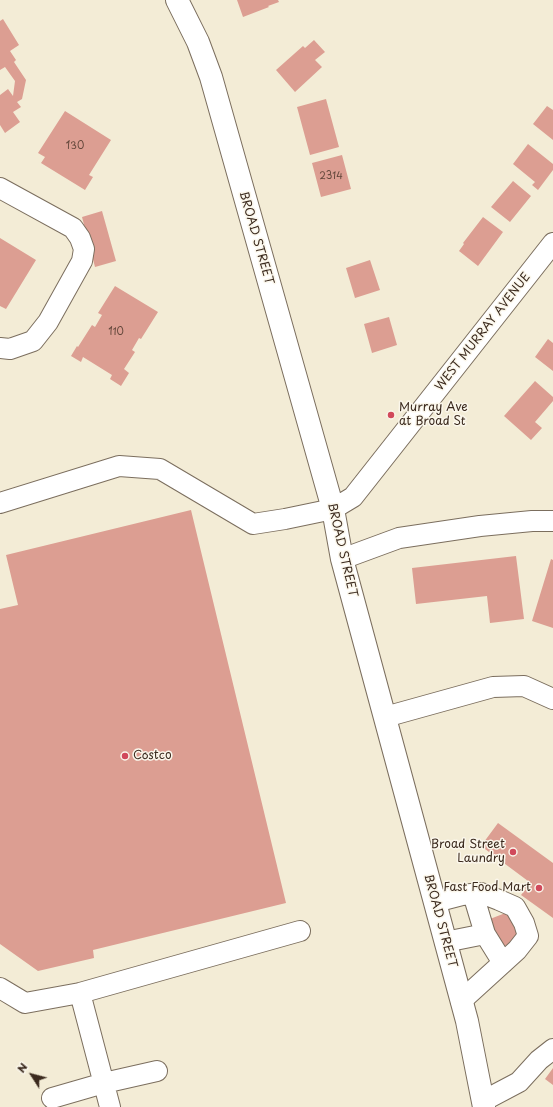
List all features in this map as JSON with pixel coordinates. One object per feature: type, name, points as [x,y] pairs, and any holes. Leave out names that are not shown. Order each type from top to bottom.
[{"type":"main road","name":"BROAD STREET","points":[[177,0],[198,42],[211,76],[333,509],[342,559],[462,1001],[484,1104]]},
{"type":"street","points":[[0,188],[73,228],[80,238],[84,248],[82,261],[48,322],[33,341],[10,349],[0,348]]},
{"type":"street","name":"WEST MURRAY AVENUE","points":[[0,503],[119,466],[160,469],[252,524],[333,509],[353,497],[553,243]]},
{"type":"street","points":[[342,559],[399,538],[480,526],[532,521],[553,521]]},
{"type":"street","points":[[385,717],[493,687],[524,686],[553,699]]},
{"type":"street","points":[[435,902],[462,895],[481,893],[515,907],[524,923],[528,936],[503,963],[462,1001]]},
{"type":"street","points":[[473,894],[485,934],[503,963]]},
{"type":"street","points":[[0,988],[25,1003],[80,993],[300,931]]},
{"type":"street","points":[[445,942],[485,934]]},
{"type":"street","points":[[80,993],[110,1107]]},
{"type":"street","points":[[484,1104],[519,1082],[539,1060],[553,1049]]},
{"type":"street","points":[[52,1098],[104,1083],[157,1071]]},
{"type":"building","points":[[237,0],[278,0],[279,2],[243,17]]},
{"type":"building","points":[[3,19],[19,45],[10,51],[16,60],[14,62],[26,80],[22,99],[17,102],[21,107],[13,112],[20,122],[5,133],[0,125],[0,95],[8,89],[13,96],[15,81],[5,67],[0,70],[0,21]]},
{"type":"building","points":[[314,40],[325,52],[315,60],[322,67],[295,92],[276,70],[303,46],[305,48]]},
{"type":"building","points":[[326,99],[339,147],[310,155],[297,107]]},
{"type":"building","points":[[547,106],[553,110],[553,140],[533,124]]},
{"type":"building","points":[[65,111],[111,140],[89,175],[93,177],[85,190],[41,163],[45,157],[38,153]]},
{"type":"building","points":[[528,144],[553,164],[553,170],[538,190],[532,185],[535,182],[513,164]]},
{"type":"building","points":[[342,155],[351,189],[321,197],[312,163]]},
{"type":"building","points":[[513,181],[531,196],[510,222],[491,207]]},
{"type":"building","points":[[102,211],[116,261],[95,267],[82,217]]},
{"type":"building","points":[[483,217],[503,232],[478,266],[459,251],[464,244],[463,243]]},
{"type":"building","points":[[0,238],[36,260],[6,309],[0,306]]},
{"type":"building","points":[[370,260],[380,290],[355,298],[346,268]]},
{"type":"building","points":[[115,286],[158,312],[141,339],[139,338],[132,350],[135,352],[124,369],[129,373],[121,386],[110,379],[112,375],[83,357],[81,362],[71,356],[92,325],[95,327],[102,315],[98,313]]},
{"type":"building","points":[[389,317],[397,345],[372,353],[364,324]]},
{"type":"building","points":[[548,339],[553,343],[553,371],[535,357]]},
{"type":"building","points":[[535,381],[553,397],[553,401],[535,422],[542,428],[531,440],[504,416]]},
{"type":"building","name":"Costco","points":[[191,510],[286,903],[93,950],[94,958],[38,971],[0,944],[0,609],[18,605],[6,555]]},
{"type":"building","points":[[516,556],[524,619],[490,623],[487,596],[416,604],[412,568]]},
{"type":"building","points":[[551,559],[553,560],[553,628],[532,621]]},
{"type":"building","points":[[498,823],[553,863],[553,918],[521,895],[526,889],[523,887],[528,881],[481,846]]},
{"type":"building","points":[[508,912],[519,940],[502,947],[490,919]]},
{"type":"building","points":[[553,1068],[553,1085],[545,1079]]},
{"type":"place","name":"Murray Ave at Broad St","points":[[391,415]]},
{"type":"place","name":"Costco","points":[[125,756]]},
{"type":"place","name":"Broad Street Laundry","points":[[513,852]]},
{"type":"place","name":"Fast Food Mart","points":[[539,888]]}]
